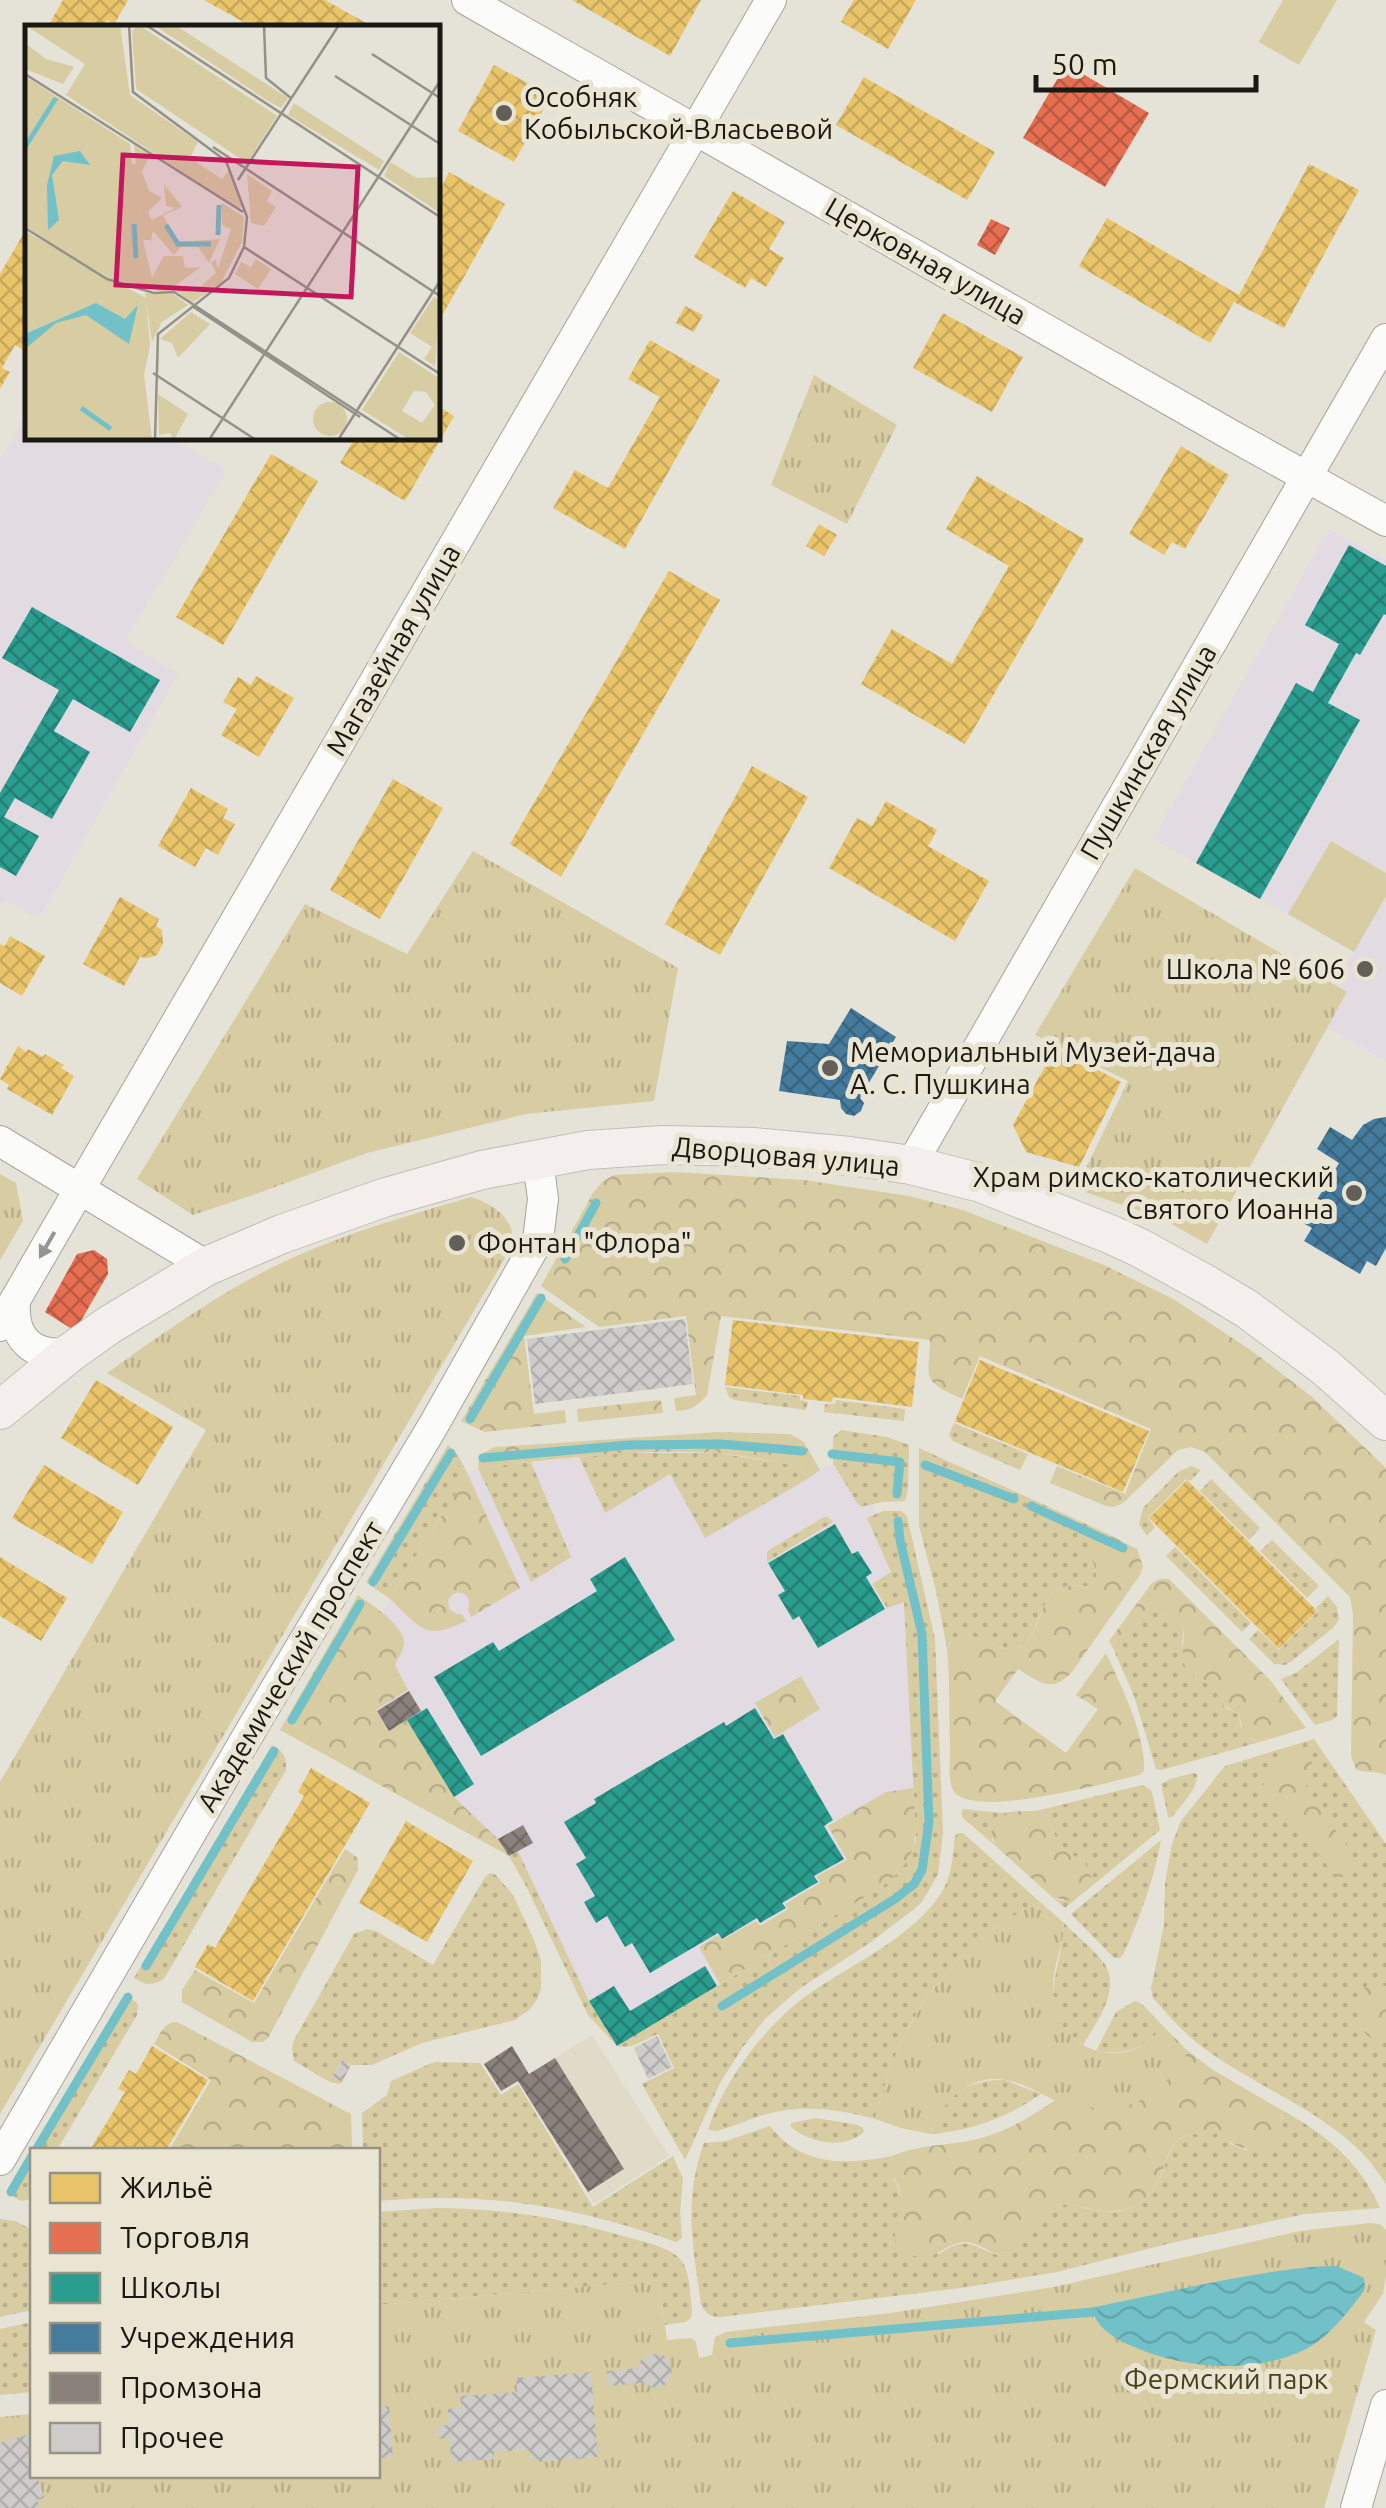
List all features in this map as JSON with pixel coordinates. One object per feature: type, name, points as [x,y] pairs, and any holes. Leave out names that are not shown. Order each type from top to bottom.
[{"type":"main road","name":"Дворцовая улица","points":[[0,1410],[109,1325],[207,1266],[282,1234],[383,1198],[482,1170],[588,1150],[663,1144],[753,1146],[850,1156],[981,1184],[1140,1248],[1248,1309],[1339,1378],[1386,1422]]},
{"type":"street","name":"Церковная улица","points":[[467,0],[1386,521]]},
{"type":"street","name":"Магазейная улица","points":[[7,1313],[770,0]]},
{"type":"street","name":"Пушкинская улица","points":[[911,1166],[1386,339]]},
{"type":"street","points":[[0,1142],[207,1266]]},
{"type":"street","name":"Академический проспект","points":[[0,2160],[263,1709],[434,1426],[538,1240],[543,1198],[538,1160]]},
{"type":"street","points":[[7,1313],[14,1316],[18,1331],[28,1344],[41,1352],[71,1352]]},
{"type":"street","points":[[1356,2508],[1386,2405]]},
{"type":"shaded area","points":[[25,416],[25,440],[173,440],[227,469],[125,641],[178,674],[39,919],[4,900],[0,905],[0,462]]},
{"type":"shaded area","points":[[1329,529],[1386,561],[1386,1061],[1327,1027],[1347,993],[1335,985],[1354,952],[1153,839]]},
{"type":"shaded area","points":[[623,1453],[806,1479],[833,1463],[847,1467],[874,1509],[893,1554],[904,1601],[916,1841],[882,1887],[617,2046],[589,2001],[517,1852],[509,1856],[498,1839],[454,1797],[407,1721],[389,1731],[348,1666],[468,1475],[478,1468]]},
{"type":"shaded area","points":[[592,2035],[669,2156],[594,2204],[518,2081]]},
{"type":"green space","points":[[1283,0],[1337,0],[1299,65],[1259,42]]},
{"type":"green space","points":[[814,375],[897,425],[847,524],[771,485]]},
{"type":"green space","points":[[1331,841],[1386,873],[1386,896],[1354,952],[1288,914]]},
{"type":"green space","points":[[473,851],[678,968],[654,1101],[526,1114],[367,1153],[193,1215],[137,1179],[305,904],[407,954]]},
{"type":"green space","points":[[1135,868],[1347,992],[1207,1244],[1161,1218],[1076,1189],[1128,1081],[1035,1035]]},
{"type":"green space","points":[[676,1172],[804,1180],[909,1196],[963,1210],[1104,1265],[1175,1300],[1311,1396],[1386,1468],[1386,1775],[1356,1769],[1351,1756],[1350,1597],[1205,1452],[1191,1447],[1178,1450],[1123,1503],[1106,1506],[1050,1483],[1057,1466],[1125,1494],[1151,1429],[980,1356],[962,1399],[939,1387],[930,1377],[930,1340],[721,1316],[707,1395],[693,1407],[676,1411],[674,1398],[696,1395],[686,1316],[599,1327],[541,1286],[602,1182],[614,1175]]},
{"type":"green space","points":[[0,1174],[16,1183],[23,1221],[0,1260]]},
{"type":"green space","points":[[471,1197],[503,1215],[513,1238],[511,1248],[0,2114],[0,1782],[206,1430],[107,1373],[208,1304],[290,1259],[355,1233]]},
{"type":"green space","points":[[537,1293],[586,1327],[524,1336],[534,1414],[565,1410],[566,1423],[485,1432],[461,1421]]},
{"type":"green space","points":[[725,1387],[800,1396],[800,1400],[808,1402],[806,1410],[734,1400]]},
{"type":"green space","points":[[661,1400],[663,1413],[578,1422],[577,1409]]},
{"type":"green space","points":[[836,1400],[905,1409],[904,1421],[824,1412],[825,1404],[835,1404]]},
{"type":"green space","points":[[954,1423],[1028,1454],[1020,1470],[953,1441],[949,1435]]},
{"type":"green space","points":[[841,1430],[887,1437],[909,1445],[905,1501],[861,1507],[857,1503],[833,1463],[833,1437]]},
{"type":"green space","points":[[718,1432],[790,1434],[804,1442],[820,1470],[806,1480],[800,1466],[686,1452],[597,1455],[478,1468],[479,1455],[495,1447]]},
{"type":"green space","points":[[448,1445],[468,1475],[389,1598],[366,1582]]},
{"type":"green space","points":[[919,1448],[1104,1532],[1099,1533],[1096,1578],[1088,1586],[1067,1586],[1054,1593],[1033,1632],[1020,1647],[997,1647],[964,1633],[947,1648],[919,1526]]},
{"type":"green space","points":[[717,1453],[800,1466],[806,1480],[705,1538],[670,1474],[605,1513],[579,1457]]},
{"type":"green space","points":[[531,1462],[571,1557],[531,1582],[478,1468]]},
{"type":"green space","points":[[1191,1466],[1201,1470],[1190,1481],[1186,1479],[1148,1518],[1155,1527],[1147,1536],[1139,1524],[1143,1508],[1178,1472]]},
{"type":"green space","points":[[468,1475],[520,1588],[471,1617],[467,1596],[456,1593],[448,1600],[449,1609],[462,1614],[466,1621],[431,1631],[416,1624],[389,1598]]},
{"type":"green space","points":[[1211,1479],[1260,1528],[1249,1540],[1200,1491]]},
{"type":"green space","points":[[883,1511],[901,1511],[907,1516],[935,1639],[943,1833],[938,1874],[913,1910],[799,1989],[766,2018],[720,2083],[685,2160],[642,2084],[674,2068],[658,2034],[633,2045],[617,2046],[882,1887],[916,1841],[904,1602],[887,1608],[872,1584],[891,1572],[867,1518]]},
{"type":"green space","points":[[824,1517],[833,1522],[767,1562],[769,1550]]},
{"type":"green space","points":[[1104,1532],[1137,1549],[1143,1566],[1140,1575],[1065,1679],[1045,1684],[1018,1669],[995,1701],[1066,1753],[1098,1709],[1076,1695],[1106,1653],[1137,1727],[1144,1771],[1040,1797],[982,1802],[962,1798],[952,1788],[950,1779],[947,1648],[964,1633],[997,1647],[1020,1647],[1028,1641],[1054,1593],[1067,1586],[1088,1586],[1096,1578],[1089,1546],[1095,1536]]},
{"type":"green space","points":[[1272,1540],[1319,1586],[1307,1598],[1260,1551]]},
{"type":"green space","points":[[1175,1547],[1251,1623],[1242,1632],[1166,1556]]},
{"type":"green space","points":[[1169,1579],[1270,1680],[1306,1728],[1260,1742],[1244,1736],[1239,1715],[1221,1703],[1213,1685],[1187,1669],[1183,1656],[1184,1627],[1160,1612],[1146,1608],[1129,1636],[1112,1646],[1109,1641],[1152,1583]]},
{"type":"green space","points":[[358,1595],[392,1622],[404,1642],[395,1665],[408,1690],[376,1710],[389,1731],[407,1720],[454,1797],[498,1839],[509,1856],[280,1730]]},
{"type":"green space","points":[[1328,1596],[1337,1607],[1339,1619],[1285,1665],[1274,1664],[1249,1639],[1258,1630],[1279,1650]]},
{"type":"green space","points":[[1152,1607],[1184,1627],[1185,1666],[1195,1677],[1213,1685],[1225,1707],[1239,1715],[1244,1733],[1260,1742],[1156,1769],[1134,1696],[1112,1646],[1128,1636],[1146,1608]]},
{"type":"green space","points":[[1339,1639],[1337,1716],[1315,1725],[1281,1679],[1296,1673]]},
{"type":"green space","points":[[801,1676],[820,1709],[775,1737],[755,1703]]},
{"type":"green space","points":[[1314,1739],[1386,1844],[1386,2184],[1365,2156],[1340,2133],[1226,2064],[1193,2039],[1153,1998],[1151,1989],[1164,1925],[1165,1883],[1181,1821],[1225,1766]]},
{"type":"green space","points":[[272,1745],[284,1755],[286,1770],[164,1979],[153,1984],[134,1978]]},
{"type":"green space","points":[[1291,1751],[1302,1752],[1311,1759],[1305,1791],[1325,1811],[1352,1851],[1355,1865],[1347,1876],[1333,1873],[1267,1800],[1263,1786]]},
{"type":"green space","points":[[1193,1773],[1197,1780],[1192,1791],[1168,1817],[1161,1784]]},
{"type":"green space","points":[[1142,1785],[1151,1790],[1160,1830],[1065,1908],[1052,1897],[1063,1901],[1085,1863],[1059,1846],[1047,1816],[1040,1810]]},
{"type":"green space","points":[[913,1788],[914,1843],[905,1865],[882,1887],[720,1984],[699,1947],[718,1935],[722,1940],[756,1921],[760,1926],[788,1909],[785,1904],[820,1883],[817,1876],[847,1860],[828,1826],[886,1792]]},
{"type":"green space","points":[[963,1809],[1004,1813],[994,1820],[992,1840],[998,1848],[963,1818]]},
{"type":"green space","points":[[1040,1810],[1047,1816],[1059,1846],[1085,1863],[1093,1880],[1089,1888],[1071,1901],[1052,1897],[998,1848],[993,1838],[993,1823],[999,1815]]},
{"type":"green space","points":[[958,1833],[963,1833],[1040,1902],[976,1943],[940,1981],[900,2045],[875,2119],[805,2109],[763,2115],[717,2131],[708,2130],[724,2093],[747,2056],[791,2008],[900,1935],[933,1905],[947,1882]]},
{"type":"green space","points":[[1161,1840],[1136,1926],[1124,1953],[1114,1958],[1071,1914]]},
{"type":"green space","points":[[345,1849],[358,1858],[358,1870],[268,2038],[252,2042],[182,2002],[182,1990],[195,1970],[254,2003]]},
{"type":"green space","points":[[518,1851],[589,2001],[617,2046],[588,2015],[509,1856]]},
{"type":"green space","points":[[490,1873],[513,1895],[541,1961],[541,1989],[529,2010],[515,2020],[422,2043],[372,2065],[351,2065],[342,2060],[333,2076],[342,2082],[339,2084],[294,2061],[294,2040],[354,1934],[367,1929],[376,1931],[433,1965]]},
{"type":"green space","points":[[1040,1902],[1064,1923],[1053,1990],[1064,2028],[1083,2045],[1119,2053],[1140,2047],[1163,2026],[1188,2051],[1176,2069],[1149,2095],[1116,2109],[1078,2107],[1019,2084],[993,2079],[958,2092],[942,2111],[931,2134],[875,2119],[900,2045],[925,2001],[976,1943]]},
{"type":"green space","points":[[1064,1923],[1100,1958],[1109,1973],[1109,1995],[1083,2045],[1067,2032],[1054,2004]]},
{"type":"green space","points":[[1371,1982],[1386,1986],[1386,2043],[1369,2037],[1357,2016],[1358,2001]]},
{"type":"green space","points":[[125,1993],[138,2004],[137,2015],[58,2148],[32,2148]]},
{"type":"green space","points":[[1135,2001],[1163,2026],[1149,2041],[1134,2049],[1096,2051],[1116,2012]]},
{"type":"green space","points":[[173,2023],[351,2114],[352,2148],[170,2148],[211,2080],[154,2044],[166,2026]]},
{"type":"green space","points":[[1188,2051],[1278,2108],[1282,2122],[1276,2141],[1256,2149],[1232,2143],[1221,2134],[1183,2137],[1168,2155],[1151,2192],[1137,2204],[1112,2211],[1065,2204],[1047,2208],[1008,2256],[967,2242],[926,2259],[904,2253],[896,2246],[901,2201],[891,2169],[892,2156],[999,2132],[1055,2100],[1096,2108],[1132,2103],[1162,2084]]},
{"type":"green space","points":[[434,2062],[480,2063],[501,2095],[518,2084],[593,2207],[673,2156],[683,2179],[682,2238],[676,2242],[602,2219],[529,2204],[455,2198],[380,2201],[380,2148],[363,2148],[362,2113],[387,2095],[391,2081]]},
{"type":"green space","points":[[1005,2080],[1041,2094],[989,2122],[931,2134],[942,2110],[958,2093],[978,2083]]},
{"type":"green space","points":[[1278,2108],[1338,2149],[1362,2176],[1380,2208],[1305,2214],[1057,2272],[961,2288],[721,2317],[709,2314],[701,2304],[692,2204],[704,2143],[726,2141],[770,2126],[796,2149],[826,2160],[892,2156],[892,2173],[901,2200],[898,2217],[939,2254],[968,2244],[1008,2256],[1047,2208],[1066,2204],[1100,2211],[1125,2210],[1151,2192],[1174,2145],[1183,2137],[1222,2134],[1231,2144],[1246,2150],[1283,2119]]},
{"type":"green space","points":[[816,2118],[858,2125],[864,2132],[837,2143],[808,2137],[791,2127],[791,2123]]},
{"type":"green space","points":[[30,2152],[28,2200],[21,2201],[6,2192]]},
{"type":"green space","points":[[486,2210],[558,2220],[650,2243],[680,2259],[690,2291],[691,2318],[665,2325],[659,2280],[380,2305],[380,2212]]},
{"type":"green space","points":[[0,2219],[16,2221],[30,2229],[30,2310],[0,2317]]},
{"type":"green space","name":"Фермский парк","points":[[1369,2223],[1380,2224],[1386,2230],[1383,2294],[1364,2322],[1376,2330],[1324,2508],[0,2508],[0,2417],[30,2414],[30,2478],[380,2478],[380,2305],[659,2280],[667,2340],[691,2338],[696,2342],[699,2358],[712,2355],[715,2337],[726,2332],[891,2313],[1054,2287],[1300,2231]]},
{"type":"green space","points":[[30,2322],[30,2392],[0,2395],[0,2329]]},
{"type":"water","points":[[1337,2266],[1364,2278],[1361,2295],[1322,2339],[1306,2349],[1264,2363],[1219,2366],[1152,2354],[1108,2333],[1093,2312],[1095,2307],[1218,2281]]},
{"type":"building: Жильё","points":[[63,0],[128,0],[114,25],[107,20],[104,25],[49,25]]},
{"type":"building: Жильё","points":[[204,0],[325,0],[370,25],[249,25]]},
{"type":"building: Жильё","points":[[572,0],[701,0],[670,56]]},
{"type":"building: Жильё","points":[[854,0],[916,0],[888,49],[841,22]]},
{"type":"building: Жильё","name":"Особняк Кобыльской-Власьевой","points":[[494,65],[551,96],[514,162],[458,131]]},
{"type":"building: Жильё","points":[[864,77],[995,152],[967,200],[836,125]]},
{"type":"building: Жильё","points":[[1309,164],[1359,190],[1284,328],[1234,302],[1210,343],[1079,266],[1107,218],[1239,295]]},
{"type":"building: Жильё","points":[[449,172],[505,204],[440,319],[440,190]]},
{"type":"building: Жильё","points":[[733,191],[785,222],[769,249],[784,258],[766,287],[751,278],[745,288],[694,257]]},
{"type":"building: Жильё","points":[[25,231],[25,347],[23,350],[15,345],[2,368],[10,372],[0,389],[0,274]]},
{"type":"building: Жильё","points":[[685,306],[703,315],[694,332],[676,323]]},
{"type":"building: Жильё","points":[[943,313],[1023,357],[992,412],[913,368]]},
{"type":"building: Жильё","points":[[650,340],[720,380],[625,549],[553,508],[575,470],[608,488],[660,397],[628,379]]},
{"type":"building: Жильё","points":[[440,407],[454,416],[405,501],[340,463],[354,440],[440,440]]},
{"type":"building: Жильё","points":[[1181,446],[1229,475],[1185,549],[1172,542],[1164,555],[1129,534]]},
{"type":"building: Жильё","points":[[271,454],[318,481],[223,645],[176,617]]},
{"type":"building: Жильё","points":[[977,476],[1084,539],[965,744],[861,684],[892,629],[952,664],[1009,566],[946,529]]},
{"type":"building: Жильё","points":[[819,524],[837,535],[824,556],[806,546]]},
{"type":"building: Жильё","points":[[669,571],[720,600],[561,877],[510,844]]},
{"type":"building: Жильё","points":[[256,676],[294,698],[259,757],[221,735],[237,709],[223,702],[238,677],[251,685]]},
{"type":"building: Жильё","points":[[752,766],[808,797],[720,955],[665,924]]},
{"type":"building: Жильё","points":[[393,779],[443,808],[380,919],[330,890]]},
{"type":"building: Жильё","points":[[191,788],[228,809],[223,818],[235,824],[218,855],[206,848],[195,867],[158,846]]},
{"type":"building: Жильё","points":[[886,801],[937,830],[928,846],[989,881],[955,941],[829,868],[857,818],[872,826]]},
{"type":"building: Жильё","points":[[120,897],[159,919],[156,926],[162,930],[163,944],[157,955],[140,957],[124,986],[83,964]]},
{"type":"building: Жильё","points":[[10,936],[45,956],[22,996],[0,983],[0,944],[5,946]]},
{"type":"building: Жильё","points":[[18,1046],[26,1052],[28,1049],[43,1057],[45,1054],[74,1076],[52,1115],[7,1089],[9,1085],[0,1079]]},
{"type":"building: Жильё","points":[[1055,1048],[1121,1082],[1079,1167],[1026,1152],[1013,1125]]},
{"type":"building: Жильё","points":[[733,1320],[919,1342],[912,1407],[833,1397],[832,1402],[803,1399],[803,1395],[725,1385]]},
{"type":"building: Жильё","points":[[980,1360],[1149,1431],[1123,1492],[955,1421]]},
{"type":"building: Жильё","points":[[96,1380],[173,1427],[138,1485],[61,1438]]},
{"type":"building: Жильё","points":[[44,1465],[123,1512],[92,1564],[12,1518]]},
{"type":"building: Жильё","points":[[1187,1480],[1317,1611],[1279,1649],[1149,1518]]},
{"type":"building: Жильё","points":[[0,1557],[67,1598],[41,1641],[0,1616]]},
{"type":"building: Жильё","points":[[311,1768],[370,1803],[253,2001],[195,1967],[208,1944],[215,1948],[304,1796],[298,1792]]},
{"type":"building: Жильё","points":[[406,1821],[473,1861],[427,1942],[359,1903]]},
{"type":"building: Жильё","points":[[152,2046],[208,2080],[167,2148],[91,2148],[125,2092],[118,2089],[129,2070],[136,2074]]},
{"type":"building: Торговля","points":[[1066,64],[1149,113],[1105,187],[1023,138]]},
{"type":"building: Торговля","points":[[991,219],[1010,228],[995,255],[977,245]]},
{"type":"building: Торговля","points":[[94,1250],[107,1259],[108,1274],[75,1331],[45,1312],[77,1254]]},
{"type":"building: Школы","points":[[1349,545],[1386,566],[1386,615],[1360,655],[1356,653],[1328,703],[1360,720],[1260,899],[1196,863],[1296,683],[1313,692],[1339,644],[1305,625]]},
{"type":"building: Школы","points":[[32,607],[160,680],[130,732],[73,699],[54,731],[90,752],[52,819],[15,798],[4,817],[39,836],[16,876],[0,867],[0,793],[59,690],[2,658]]},
{"type":"building: Школы","points":[[835,1524],[852,1554],[858,1551],[872,1573],[866,1577],[885,1609],[818,1648],[799,1616],[793,1620],[778,1595],[785,1591],[768,1563]]},
{"type":"building: Школы","points":[[625,1557],[675,1640],[481,1756],[434,1677],[493,1642],[499,1651],[597,1591],[590,1579]]},
{"type":"building: Школы","points":[[427,1708],[474,1784],[454,1797],[407,1720]]},
{"type":"building: Школы","points":[[755,1708],[774,1739],[783,1734],[833,1820],[824,1826],[844,1859],[814,1876],[818,1882],[782,1903],[786,1908],[760,1923],[757,1918],[722,1939],[718,1933],[650,1973],[632,1943],[625,1947],[607,1916],[596,1923],[584,1902],[595,1896],[576,1864],[586,1858],[564,1822],[596,1803],[594,1799],[724,1722],[726,1726]]},
{"type":"building: Школы","points":[[705,1966],[717,1986],[617,2046],[589,2001],[614,1986],[630,2011]]},
{"type":"building: Учреждения","name":"Мемориальный Музей-дача А. С. Пушкина","points":[[851,1008],[896,1037],[860,1098],[864,1103],[861,1111],[854,1116],[846,1114],[840,1100],[779,1091],[787,1041],[829,1044]]},
{"type":"building: Учреждения","name":"Храм римско-католический Святого Иоанна","points":[[1386,1117],[1386,1248],[1376,1266],[1367,1261],[1360,1274],[1304,1241],[1312,1228],[1303,1223],[1339,1163],[1317,1149],[1330,1127],[1352,1140],[1363,1125]]},
{"type":"building: Промзона","points":[[409,1691],[421,1711],[389,1731],[377,1711]]},
{"type":"building: Промзона","points":[[523,1825],[533,1843],[509,1856],[498,1839]]},
{"type":"building: Промзона","points":[[512,2046],[529,2074],[555,2058],[624,2169],[588,2192],[518,2081],[501,2091],[484,2064]]},
{"type":"building: Прочее","points":[[685,1319],[693,1384],[535,1404],[527,1339]]},
{"type":"building: Прочее","points":[[657,2036],[672,2067],[648,2079],[634,2048]]},
{"type":"building: Прочее","points":[[342,2060],[351,2065],[342,2082],[333,2077]]},
{"type":"building: Прочее","points":[[651,2354],[663,2355],[670,2361],[672,2375],[665,2385],[608,2386],[607,2371],[638,2368],[641,2360]]},
{"type":"building: Прочее","points":[[591,2372],[598,2457],[539,2462],[530,2460],[529,2450],[494,2452],[494,2459],[451,2462],[450,2438],[439,2439],[438,2426],[449,2425],[448,2409],[461,2408],[460,2396],[517,2392],[516,2378]]},
{"type":"building: Прочее","points":[[389,2406],[393,2457],[380,2458],[380,2407]]},
{"type":"building: Прочее","points":[[30,2434],[30,2478],[38,2478],[44,2498],[37,2500],[40,2508],[0,2508],[0,2443]]},
{"type":"waterway","points":[[565,1259],[596,1203]]},
{"type":"waterway","points":[[470,1419],[541,1298]]},
{"type":"waterway","points":[[483,1458],[628,1445],[721,1444],[802,1451]]},
{"type":"waterway","points":[[373,1582],[451,1453]]},
{"type":"waterway","points":[[832,1454],[900,1462],[897,1494]]},
{"type":"waterway","points":[[925,1465],[1014,1499]]},
{"type":"waterway","points":[[1031,1506],[1123,1548]]},
{"type":"waterway","points":[[722,2006],[895,1899],[914,1884],[922,1870],[929,1822],[922,1634],[898,1521]]},
{"type":"waterway","points":[[292,1720],[360,1604]]},
{"type":"waterway","points":[[146,1966],[274,1751]]},
{"type":"waterway","points":[[37,2148],[128,1997]]},
{"type":"waterway","points":[[11,2192],[30,2159]]},
{"type":"waterway","points":[[730,2343],[1093,2312]]},
{"type":"place","name":"Особняк Кобыльской-Власьевой","points":[[504,113]]},
{"type":"place","name":"Школа № 606","points":[[1365,969]]},
{"type":"place","name":"Мемориальный Музей-дача А. С. Пушкина","points":[[830,1068]]},
{"type":"place","name":"Храм римско-католический Святого Иоанна","points":[[1354,1193]]},
{"type":"place","name":"Фонтан \"Флора\"","points":[[457,1243]]}]
